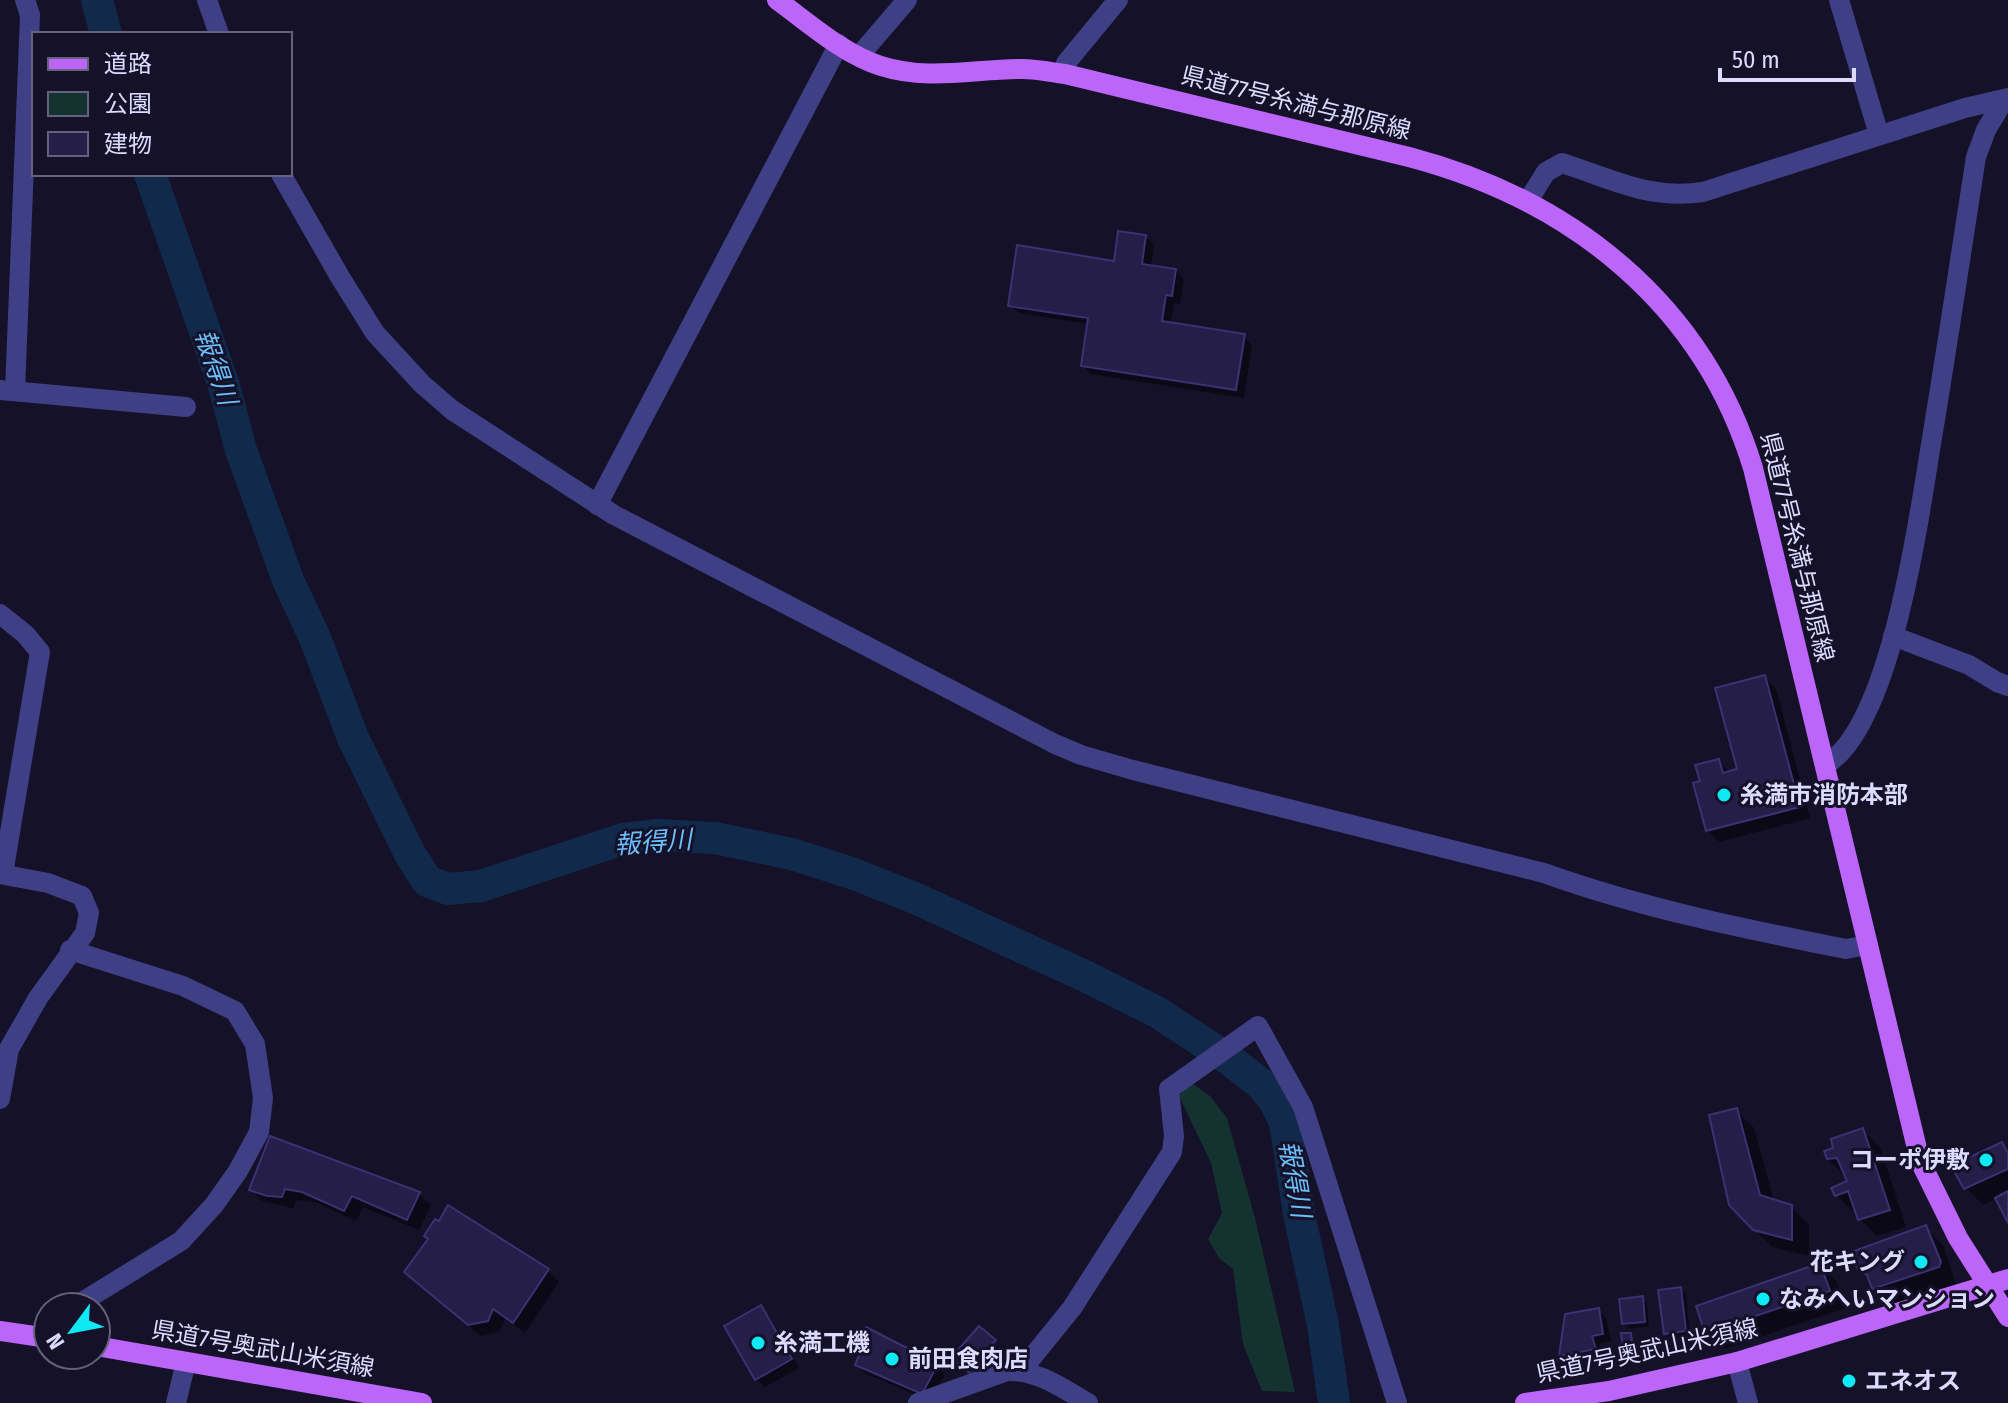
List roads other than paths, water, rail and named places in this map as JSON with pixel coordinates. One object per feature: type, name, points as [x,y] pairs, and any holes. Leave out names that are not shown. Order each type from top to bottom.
[{"type":"main road","name":"県道77号糸満与那原線","points":[[777,0],[839,44],[880,66],[945,76],[1024,69],[1065,74],[1461,173],[1528,201],[1592,242],[1645,287],[1689,336],[1719,384],[1745,442],[1920,1161],[1951,1225],[2008,1317]]},
{"type":"main road","name":"県道7号奥武山米須線","points":[[1525,1403],[1609,1391],[1737,1362],[2008,1279]]},
{"type":"main road","points":[[0,1331],[32,1335]]},
{"type":"main road","name":"県道7号奥武山米須線","points":[[112,1349],[422,1403]]},
{"type":"street","points":[[25,0],[30,15],[7,390],[186,407]]},
{"type":"street","points":[[207,0],[218,32]]},
{"type":"street","points":[[859,56],[907,0]]},
{"type":"street","points":[[1065,74],[1066,63],[1118,0]]},
{"type":"street","points":[[1839,0],[1879,135]]},
{"type":"street","points":[[597,505],[839,44]]},
{"type":"street","points":[[1528,201],[1546,172],[1562,163],[1660,195],[1703,192],[1965,108],[2006,99]]},
{"type":"street","points":[[1825,765],[1836,759],[1850,743],[1860,725],[1901,613],[1923,499],[1976,157],[1986,130],[2006,99]]},
{"type":"street","points":[[282,176],[375,333],[413,375],[452,410],[597,505],[1055,744],[1081,755],[1746,928],[1846,949],[1867,945]]},
{"type":"street","points":[[0,614],[25,634],[40,652],[2,874],[48,883],[82,896],[89,913],[85,933],[38,998],[9,1049],[0,1099]]},
{"type":"street","points":[[1893,636],[1969,665],[2008,686]]},
{"type":"street","points":[[70,950],[183,986],[235,1011],[255,1044],[263,1098],[259,1132],[238,1171],[214,1205],[181,1241],[100,1291]]},
{"type":"street","points":[[1021,1371],[1072,1308],[1172,1152],[1174,1136],[1169,1089],[1258,1026],[1303,1107],[1397,1403]]},
{"type":"street","points":[[176,1403],[186,1362]]},
{"type":"street","points":[[1737,1362],[1748,1403]]},
{"type":"street","points":[[918,1403],[1007,1371],[1040,1376],[1088,1403]]},
{"type":"waterway","name":"報得川","points":[[97,0],[105,32]]},
{"type":"waterway","name":"報得川","points":[[151,176],[224,386],[241,450],[288,580],[315,638],[353,738],[410,854],[427,881],[448,889],[481,886],[623,839],[658,835],[715,838],[792,854],[854,874],[917,899],[1157,1012],[1261,1084],[1285,1122],[1299,1214],[1323,1325],[1334,1403]]},
{"type":"place","name":"糸満市消防本部","points":[[1724,795]]},
{"type":"place","name":"コーポ伊敷","points":[[1986,1160]]},
{"type":"place","name":"花キング","points":[[1921,1262]]},
{"type":"place","name":"なみへいマンション","points":[[1763,1299]]},
{"type":"place","name":"糸満工機","points":[[758,1343]]},
{"type":"place","name":"前田食肉店","points":[[892,1359]]},
{"type":"place","name":"エネオス","points":[[1849,1381]]}]
